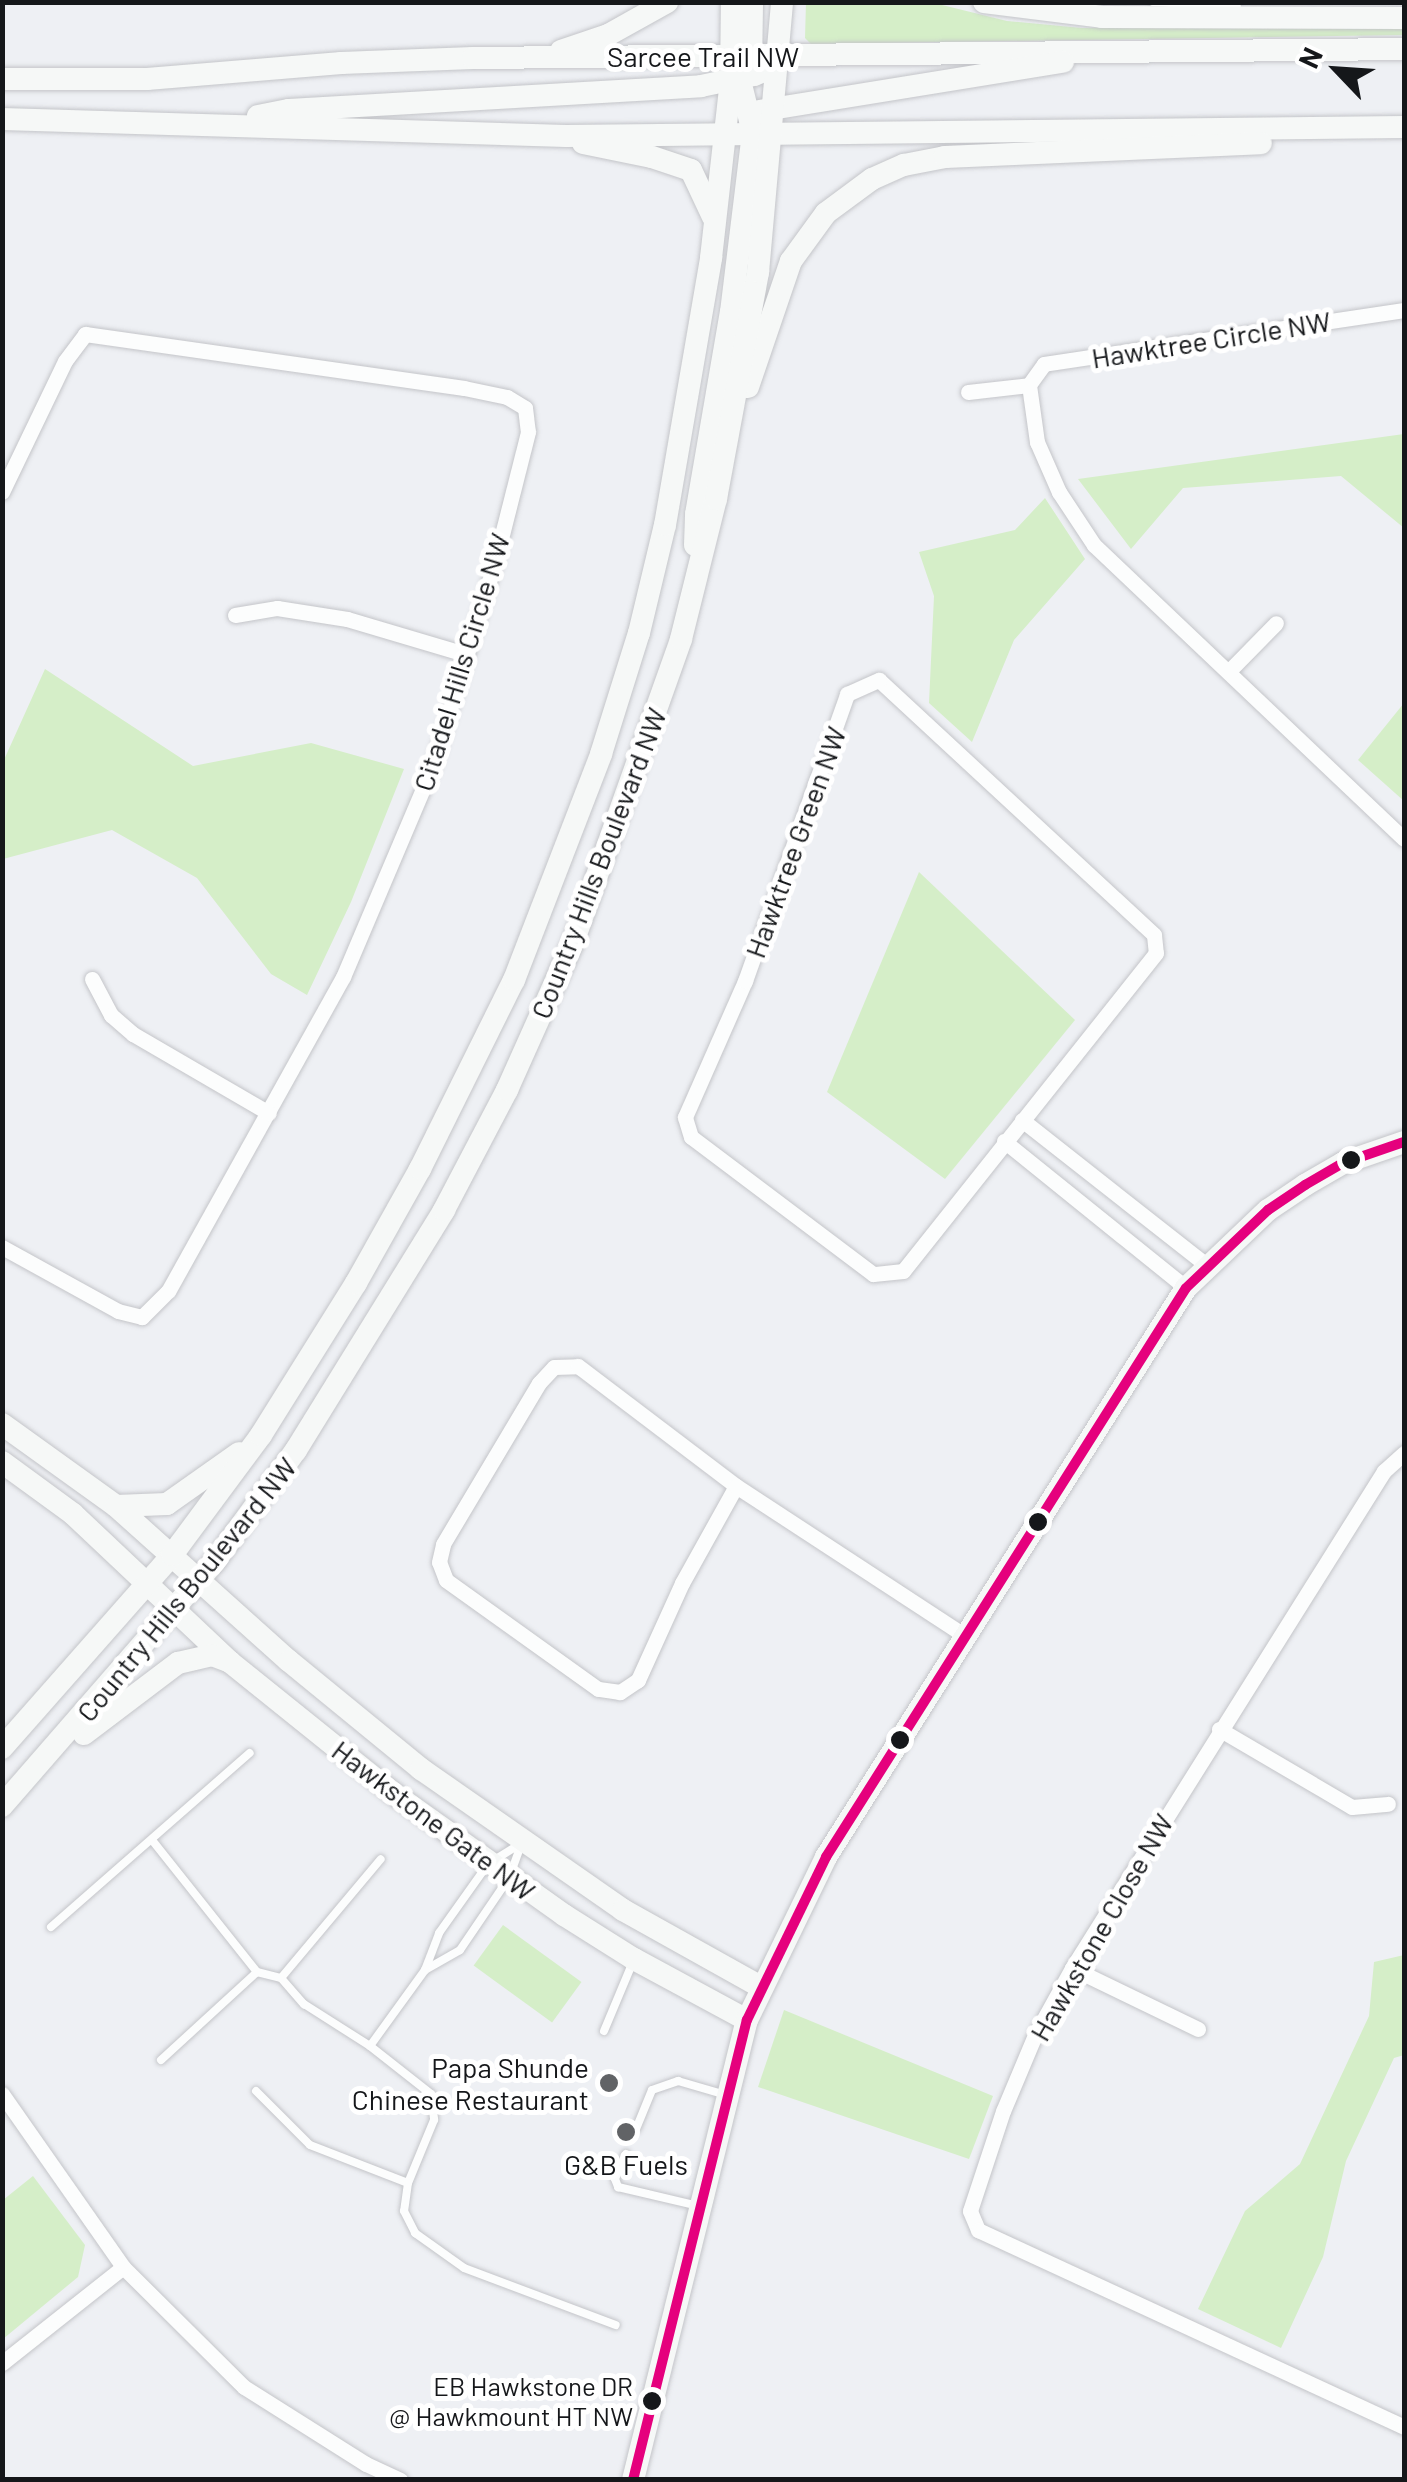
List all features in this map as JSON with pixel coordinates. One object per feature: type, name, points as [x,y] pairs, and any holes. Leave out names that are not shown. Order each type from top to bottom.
[{"type":"main road","points":[[540,58],[608,34],[667,2]]},
{"type":"main road","name":"Country Hills Boulevard NW","points":[[2,1748],[172,1555],[261,1435],[356,1283],[420,1170],[476,1061],[552,887],[639,633],[688,400],[725,133],[742,69],[732,2]]},
{"type":"main road","points":[[694,594],[696,514],[762,120],[742,69],[752,2]]},
{"type":"main road","name":"Country Hills Boulevard NW","points":[[2,1806],[28,1781],[200,1580],[296,1450],[444,1210],[506,1090],[574,940],[694,594],[732,422],[758,272],[762,120],[778,54],[782,2]]},
{"type":"main road","points":[[984,2],[1102,18],[1404,18]]},
{"type":"main road","name":"Sarcee Trail NW","points":[[2,80],[147,79],[341,62],[540,58],[742,69],[778,54],[1404,49]]},
{"type":"main road","points":[[2,118],[566,136],[725,133],[762,120],[1110,52]]},
{"type":"main road","points":[[225,124],[289,110],[701,86],[742,69]]},
{"type":"main road","points":[[762,120],[1404,126]]},
{"type":"main road","points":[[732,422],[756,370],[792,261],[826,214],[872,179],[904,165],[944,157],[1340,141],[1371,127]]},
{"type":"main road","points":[[566,136],[598,149],[652,157],[690,170],[714,220]]},
{"type":"main road","points":[[633,2480],[697,2205],[747,2020],[826,1857],[1186,1288],[1268,1210],[1305,1185],[1343,1163],[1404,1142]]},
{"type":"main road","name":"Hawkstone Gate NW","points":[[2,1424],[116,1506],[421,1769],[638,1919],[761,1988]]},
{"type":"main road","points":[[116,1506],[166,1504],[185,1496],[261,1435]]},
{"type":"main road","name":"Hawkstone Gate NW","points":[[2,1462],[73,1514],[230,1662],[488,1864],[634,1960],[747,2020]]},
{"type":"main road","points":[[28,1781],[178,1664],[212,1655],[230,1662]]},
{"type":"street","name":"Hawktree Circle NW","points":[[968,392],[1029,385],[1044,364],[1404,310]]},
{"type":"street","name":"Citadel Hills Circle NW","points":[[2,492],[65,360],[85,334],[506,396],[525,408],[528,432],[495,562],[433,765],[343,977],[168,1291],[142,1316],[118,1311],[2,1247]]},
{"type":"street","points":[[1029,385],[1038,442],[1078,522],[1122,573],[1404,839]]},
{"type":"street","points":[[235,615],[278,608],[347,619],[465,654]]},
{"type":"street","points":[[1229,670],[1276,623]]},
{"type":"street","name":"Hawktree Green NW","points":[[880,680],[1154,935],[1156,953],[1022,1120],[902,1271],[873,1274],[690,1137],[685,1117],[745,980],[847,694],[880,680]]},
{"type":"street","points":[[92,980],[110,1015],[133,1034],[270,1113]]},
{"type":"street","points":[[1022,1120],[1206,1265]]},
{"type":"street","points":[[1004,1142],[1186,1288]]},
{"type":"street","points":[[736,1486],[682,1583],[638,1680],[620,1692],[598,1689],[446,1580],[438,1562],[443,1544],[539,1383],[554,1367],[578,1366],[736,1486],[964,1635]]},
{"type":"street","name":"Hawkstone Close NW","points":[[1404,1452],[1384,1470],[1072,1968],[1035,2035],[986,2156],[970,2210],[978,2230],[1404,2428]]},
{"type":"street","points":[[1220,1729],[1352,1807],[1388,1804]]},
{"type":"street","points":[[1072,1968],[1198,2029]]},
{"type":"street","points":[[2,2094],[122,2267],[244,2387],[366,2464],[401,2480]]},
{"type":"street","points":[[2,2363],[122,2267]]},
{"type":"lane","points":[[1153,2],[1291,9],[1325,18]]},
{"type":"lane","points":[[51,1927],[250,1753]]},
{"type":"lane","points":[[152,1840],[258,1972],[281,1978],[304,2004],[370,2046],[431,2094],[434,2120],[408,2183],[404,2210],[415,2233],[464,2268],[616,2325]]},
{"type":"lane","points":[[370,2046],[425,1970],[439,1933],[488,1864],[522,1842]]},
{"type":"lane","points":[[425,1970],[460,1950],[509,1878],[522,1842]]},
{"type":"lane","points":[[281,1978],[381,1859]]},
{"type":"lane","points":[[604,2031],[634,1960]]},
{"type":"lane","points":[[162,2060],[258,1972]]},
{"type":"lane","points":[[636,2128],[652,2090],[678,2081],[726,2095]]},
{"type":"lane","points":[[256,2091],[310,2145],[408,2183]]},
{"type":"lane","points":[[626,2154],[615,2179],[618,2188],[697,2205]]},
{"type":"green space","points":[[806,2],[934,3],[1007,21],[1082,28],[1404,24],[1404,35],[811,44],[805,38]]},
{"type":"green space","points":[[1404,434],[1404,528],[1341,476],[1183,488],[1131,549],[1078,479]]},
{"type":"green space","points":[[1045,498],[1085,559],[1014,640],[972,742],[929,703],[934,596],[919,552],[1015,530]]},
{"type":"green space","points":[[45,669],[193,766],[311,743],[404,769],[351,902],[307,995],[271,974],[197,878],[112,830],[3,859],[3,762]]},
{"type":"green space","points":[[1404,703],[1404,801],[1358,760]]},
{"type":"green space","points":[[919,872],[1075,1020],[945,1179],[827,1092]]},
{"type":"green space","points":[[503,1925],[581,1982],[552,2022],[474,1965]]},
{"type":"green space","points":[[1404,1955],[1404,2055],[1394,2058],[1346,2161],[1323,2257],[1281,2348],[1198,2309],[1245,2211],[1300,2164],[1369,2016],[1374,1962]]},
{"type":"green space","points":[[784,2010],[993,2096],[969,2159],[758,2087]]},
{"type":"green space","points":[[33,2176],[85,2245],[78,2277],[3,2339],[3,2200]]},
{"type":"transit line","points":[[633,2480],[747,2020],[826,1857],[1186,1288],[1268,1210],[1305,1185],[1343,1163],[1404,1142]]},
{"type":"place","name":"Papa Shunde Chinese Restaurant","points":[[609,2083]]},
{"type":"place","name":"G&B Fuels","points":[[626,2132]]},
{"type":"place","name":"EB Hawkstone DR @ Hawkmount HT NW","points":[[652,2401]]}]
